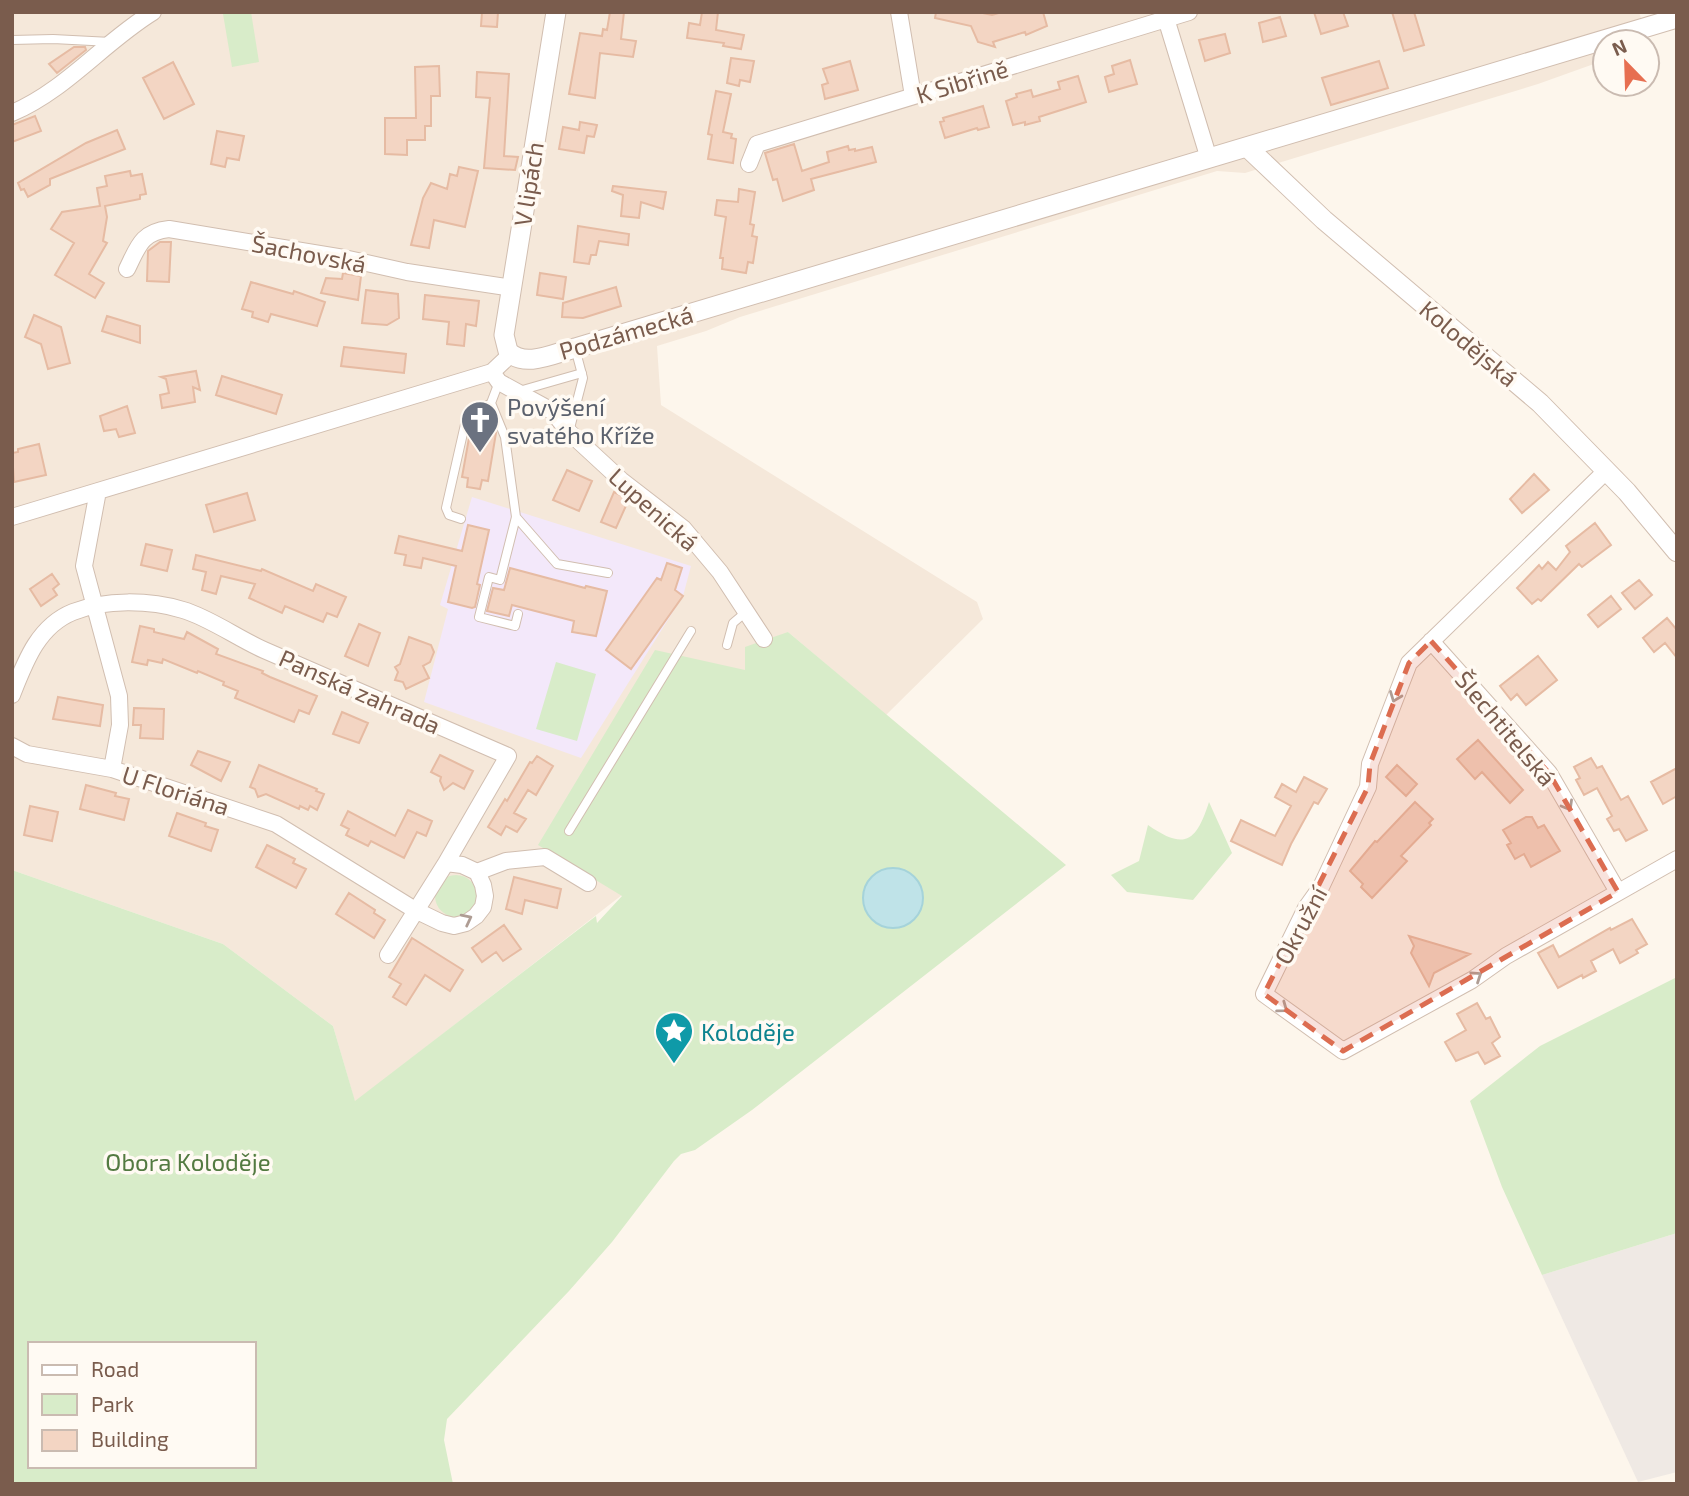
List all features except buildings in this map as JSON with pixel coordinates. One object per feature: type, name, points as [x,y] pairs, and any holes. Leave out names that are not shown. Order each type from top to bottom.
[{"type":"street","points":[[12,113],[55,88],[135,23],[153,12]]},
{"type":"street","name":"V lipách","points":[[510,355],[504,341],[556,12]]},
{"type":"street","points":[[899,12],[913,96]]},
{"type":"street","name":"K Sibřině","points":[[749,164],[757,144],[1165,16],[1189,12]]},
{"type":"street","points":[[1165,16],[1209,159]]},
{"type":"street","name":"Podzámecká","points":[[510,355],[526,360],[575,348],[1677,19]]},
{"type":"street","name":"Kolodějská","points":[[1247,147],[1324,220],[1540,403],[1606,471],[1677,552]]},
{"type":"street","name":"Šachovská","points":[[127,269],[142,240],[154,231],[169,229],[512,288]]},
{"type":"street","points":[[12,517],[496,377],[510,355]]},
{"type":"street","name":"Lupenická","points":[[496,377],[516,392],[552,411],[569,432],[621,480],[683,528],[720,572],[764,639]]},
{"type":"street","name":"Okružní","points":[[1606,471],[1409,663],[1370,764],[1368,787],[1321,887],[1285,944],[1264,994],[1343,1051],[1472,980],[1506,956],[1677,859]]},
{"type":"street","name":"U Floriána","points":[[98,491],[84,566],[119,696],[120,726],[112,769],[276,824],[415,910]]},
{"type":"street","name":"Panská zahrada","points":[[94,606],[137,603],[184,610],[254,645],[508,756],[446,863],[388,955]]},
{"type":"street","points":[[12,695],[25,662],[37,641],[52,624],[72,612],[94,606]]},
{"type":"street","name":"Šlechtitelská","points":[[1431,641],[1549,773],[1618,892]]},
{"type":"street","points":[[12,746],[27,754],[112,769]]},
{"type":"street","points":[[477,872],[506,861],[545,857],[588,883]]},
{"type":"street","points":[[415,910],[454,926],[466,923],[483,907],[485,896],[477,872],[462,865],[446,863]]},
{"type":"lane","points":[[12,40],[112,42]]},
{"type":"lane","points":[[569,432],[583,378],[575,348]]},
{"type":"lane","points":[[516,392],[582,373]]},
{"type":"lane","points":[[496,377],[491,403],[505,437],[516,517],[500,580],[489,577],[479,617],[515,626],[518,614]]},
{"type":"lane","points":[[461,519],[449,515],[446,508],[466,420],[491,403]]},
{"type":"lane","points":[[516,517],[557,564],[608,573]]},
{"type":"lane","points":[[727,645],[733,623],[746,611]]},
{"type":"lane","points":[[569,831],[691,631]]},
{"type":"highlighted area","points":[[1431,641],[1549,773],[1618,892],[1343,1051],[1264,994],[1368,787],[1370,764],[1409,663]]},
{"type":"shaded area","points":[[12,12],[1639,12],[1644,28],[1591,28],[1591,65],[1538,84],[1245,173],[1217,171],[740,317],[657,346],[661,405],[977,602],[983,619],[886,715],[788,632],[751,761],[622,895],[355,1102],[333,1026],[223,944],[12,870]]},
{"type":"shaded area","points":[[472,497],[691,566],[683,596],[581,758],[424,702],[448,609],[440,605]]},
{"type":"shaded area","points":[[1677,1233],[1677,1472],[1638,1482],[1542,1275]]},
{"type":"green space","points":[[251,12],[259,62],[232,67],[223,14]]},
{"type":"green space","name":"Obora Koloděje","points":[[788,632],[1066,865],[752,1110],[695,1150],[681,1154],[674,1161],[612,1242],[569,1291],[447,1419],[444,1440],[453,1484],[12,1484],[12,870],[223,944],[333,1026],[355,1101],[596,916],[597,923],[622,896],[538,845],[655,650],[745,670],[745,647]]},
{"type":"green space","points":[[556,662],[596,674],[577,741],[536,729]]},
{"type":"green space","points":[[1209,802],[1232,853],[1193,900],[1127,892],[1111,875],[1139,861],[1148,825],[1171,838],[1187,838],[1199,826]]},
{"type":"green space","points":[[456,875],[470,882],[477,896],[470,910],[456,917],[442,910],[435,896],[442,882]]},
{"type":"green space","points":[[1677,977],[1677,1233],[1542,1275],[1502,1187],[1470,1101],[1540,1046]]},
{"type":"water","points":[[893,868],[910,873],[918,881],[923,898],[918,915],[910,923],[893,928],[876,923],[868,915],[863,898],[868,881],[876,873]]},
{"type":"place","name":"Povýšení svatého Kříže","points":[[480,454]]},
{"type":"place","name":"Koloděje","points":[[674,1065]]}]
